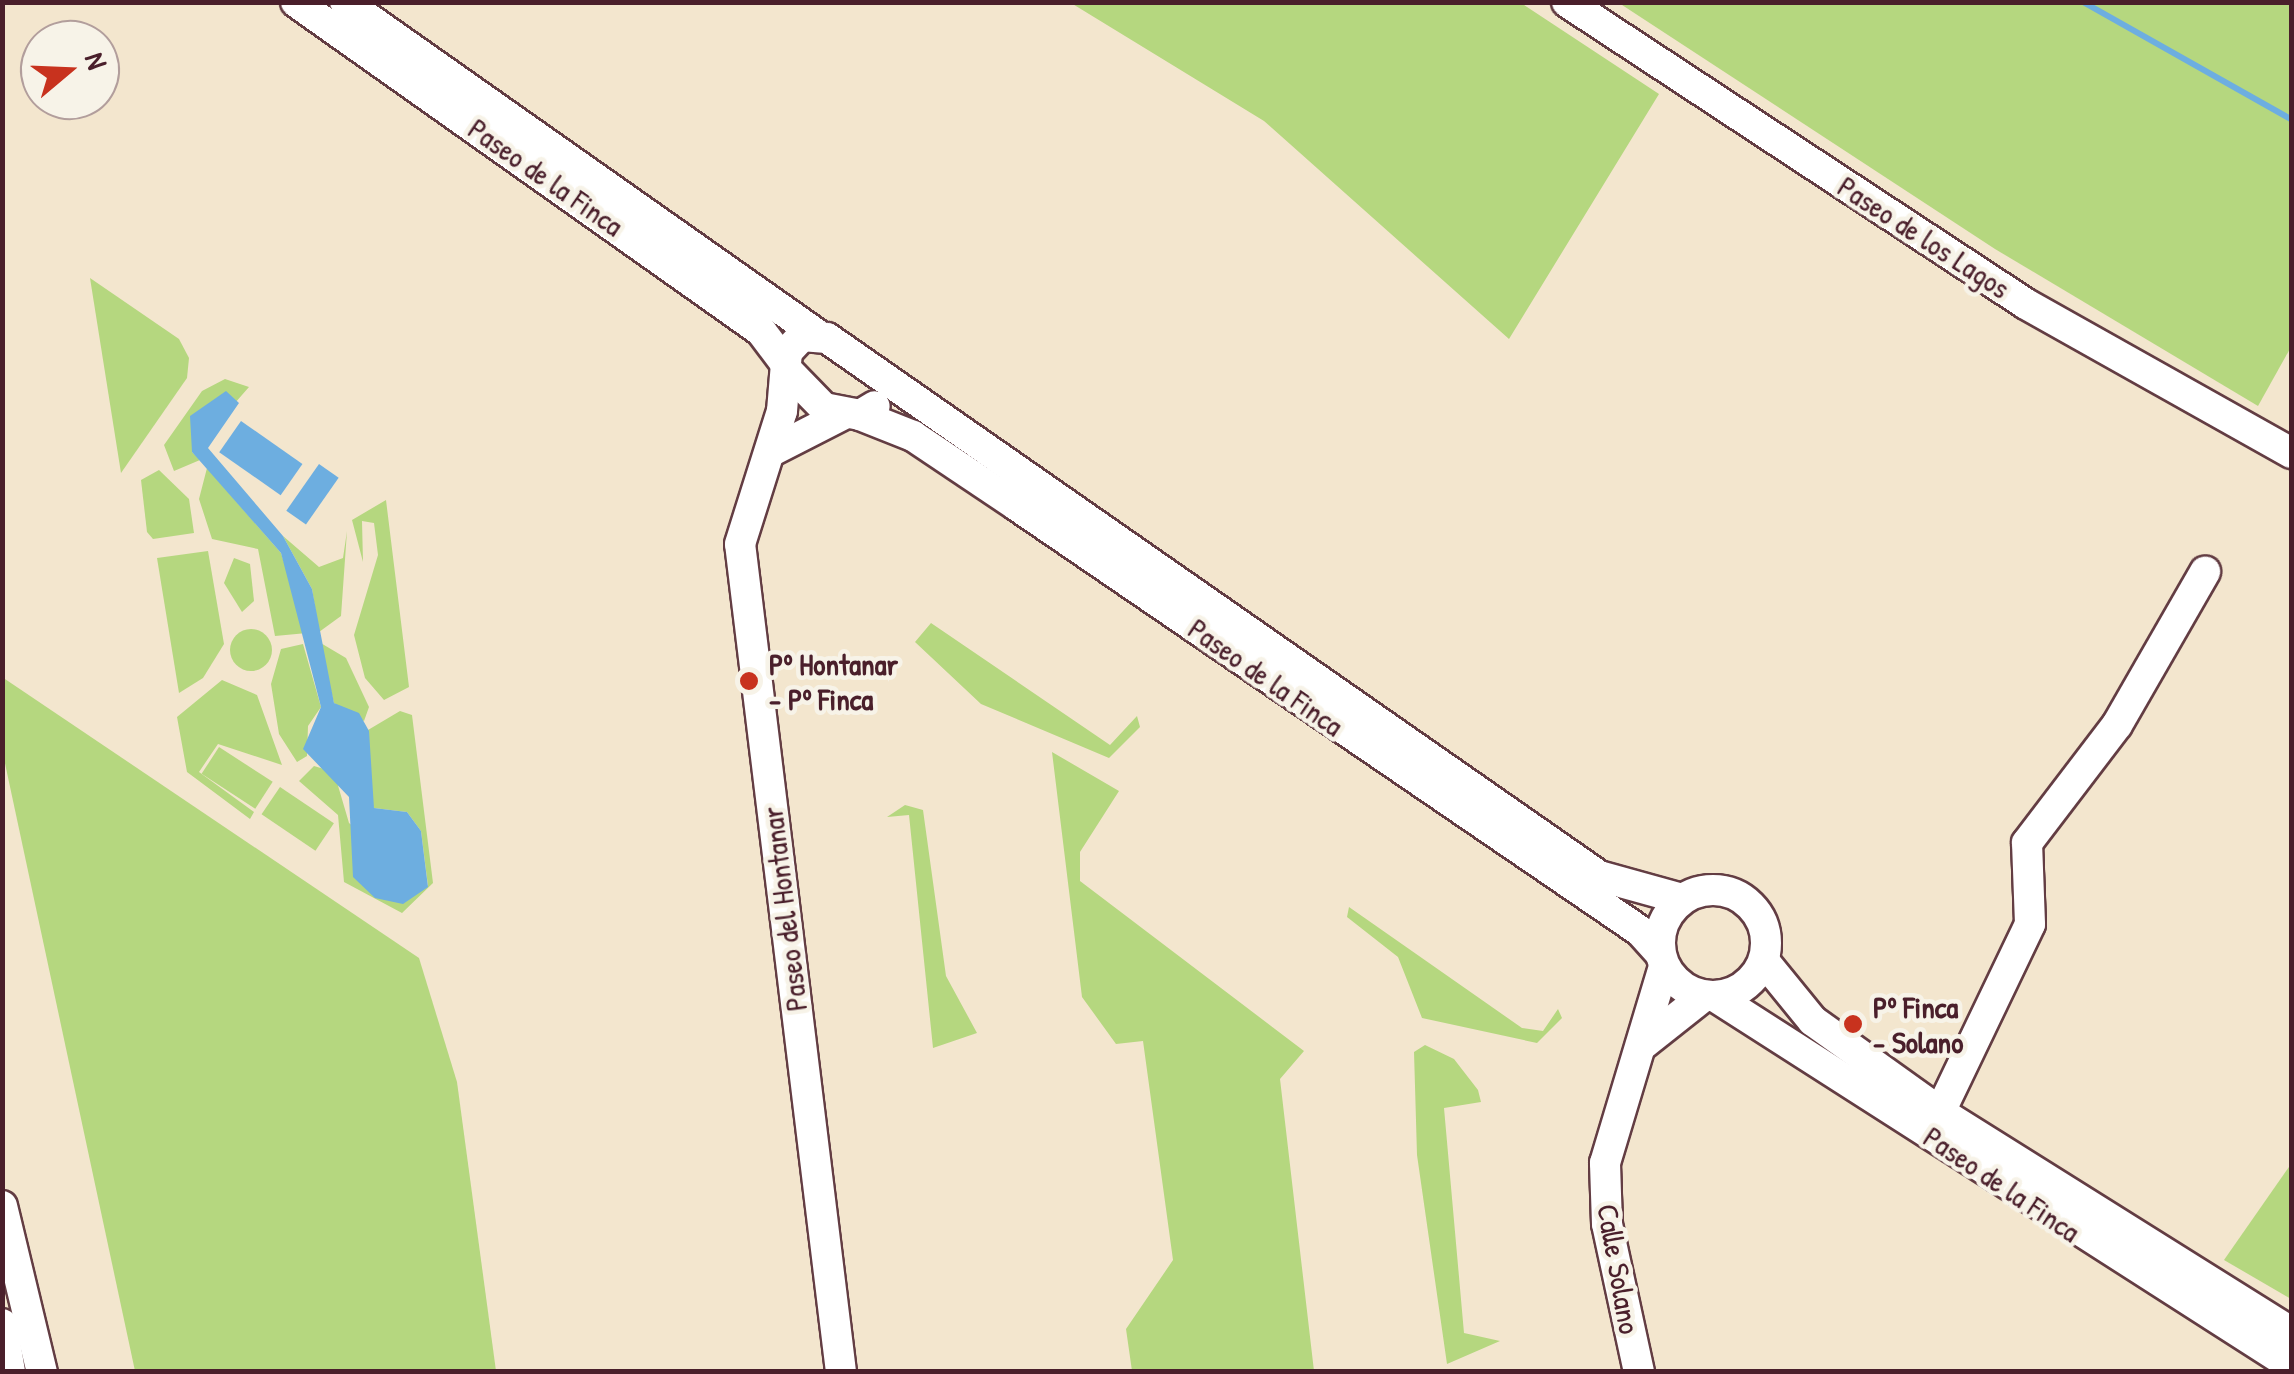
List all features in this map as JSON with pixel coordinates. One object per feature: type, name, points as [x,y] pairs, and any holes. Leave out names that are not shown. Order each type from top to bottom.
[{"type":"street","name":"Paseo de la Finca","points":[[296,2],[761,331],[806,396],[912,436],[1016,504],[1640,932],[1662,960]]},
{"type":"street","name":"Paseo de la Finca","points":[[345,2],[881,380],[1599,876],[1682,899]]},
{"type":"street","name":"Paseo de los Lagos","points":[[1567,2],[2026,304],[2292,453]]},
{"type":"street","points":[[785,366],[792,343],[815,333]]},
{"type":"street","name":"Paseo del Hontanar","points":[[785,366],[770,452],[740,544],[840,1372]]},
{"type":"street","points":[[770,452],[878,402],[881,380]]},
{"type":"street","name":"Paseo de la Finca","points":[[1940,1112],[2030,924],[2027,843],[2117,726],[2205,572]]},
{"type":"street","points":[[1635,1051],[1710,997],[1753,979],[1764,961],[1754,910],[1706,890],[1682,899],[1668,914],[1662,960],[1710,997]]},
{"type":"street","name":"Calle Solano","points":[[1639,1372],[1604,1187],[1613,1115],[1662,960]]},
{"type":"street","name":"Paseo de la Finca","points":[[1764,961],[1814,1021],[1940,1112],[2292,1334]]},
{"type":"street","name":"Paseo de la Finca","points":[[1710,997],[2292,1366]]},
{"type":"street","points":[[2,1206],[42,1372]]},
{"type":"street","points":[[2,1324],[10,1372]]},
{"type":"green space","points":[[1071,3],[1521,3],[1659,94],[1509,339],[1264,121]]},
{"type":"green space","points":[[1619,3],[2291,3],[2291,347],[2258,406],[1995,249]]},
{"type":"green space","points":[[90,278],[179,339],[189,358],[187,378],[121,473]]},
{"type":"green space","points":[[225,379],[249,387],[192,452],[200,460],[174,471],[164,445],[202,391]]},
{"type":"green space","points":[[207,468],[281,553],[307,633],[275,636],[258,549],[212,539],[199,499]]},
{"type":"green space","points":[[159,470],[189,499],[194,533],[153,539],[147,532],[141,480]]},
{"type":"green space","points":[[386,500],[409,687],[384,700],[365,678],[354,635],[378,555],[374,523],[362,521],[363,562],[352,520]]},
{"type":"green space","points":[[347,531],[341,616],[319,632],[312,589],[283,536],[319,567],[343,558]]},
{"type":"green space","points":[[208,551],[224,644],[203,678],[179,693],[157,558]]},
{"type":"green space","points":[[234,558],[250,564],[254,601],[242,612],[224,583]]},
{"type":"green space","points":[[931,623],[1110,745],[1137,716],[1140,727],[1109,758],[981,704],[915,642]]},
{"type":"green space","points":[[251,629],[266,635],[272,650],[266,665],[251,671],[236,665],[230,650],[236,635]]},
{"type":"green space","points":[[319,642],[346,658],[369,707],[364,721],[334,703]]},
{"type":"green space","points":[[303,644],[321,707],[308,726],[307,756],[297,762],[279,734],[271,684],[281,649]]},
{"type":"green space","points":[[2,677],[419,958],[457,1082],[496,1371],[135,1371],[3,754]]},
{"type":"green space","points":[[222,680],[257,695],[282,765],[218,744],[199,772],[254,812],[250,819],[187,772],[177,717]]},
{"type":"green space","points":[[400,711],[412,715],[433,883],[402,913],[344,882],[338,815],[299,781],[314,766],[334,772],[349,823],[428,886],[421,831],[407,812],[374,808],[367,793],[368,730]]},
{"type":"green space","points":[[219,747],[273,782],[255,809],[202,774]]},
{"type":"green space","points":[[1052,752],[1119,791],[1080,852],[1080,881],[1304,1051],[1280,1079],[1314,1371],[1132,1371],[1126,1329],[1173,1260],[1143,1041],[1116,1044],[1082,997]]},
{"type":"green space","points":[[280,787],[334,823],[315,851],[262,814]]},
{"type":"green space","points":[[905,805],[923,810],[946,976],[977,1033],[933,1048],[909,815],[887,817]]},
{"type":"green space","points":[[1349,907],[1522,1028],[1543,1031],[1558,1009],[1562,1018],[1537,1043],[1422,1018],[1398,957],[1347,917]]},
{"type":"green space","points":[[1425,1045],[1454,1059],[1478,1090],[1481,1102],[1444,1108],[1464,1333],[1500,1341],[1447,1364],[1417,1155],[1414,1052]]},
{"type":"green space","points":[[2291,1164],[2291,1299],[2224,1260]]},
{"type":"water","points":[[226,391],[239,403],[208,448],[283,536],[312,589],[334,703],[359,713],[369,731],[374,808],[407,812],[421,831],[428,887],[403,904],[375,898],[353,877],[349,797],[303,749],[321,707],[281,553],[192,452],[190,416]]},
{"type":"water","points":[[241,421],[302,464],[281,495],[219,452]]},
{"type":"water","points":[[319,464],[339,478],[306,524],[286,511]]},
{"type":"waterway","points":[[2083,2],[2292,120]]},
{"type":"place","name":"Pº Hontanar - Pº Finca","points":[[749,681]]},
{"type":"place","name":"Pº Finca - Solano","points":[[1853,1024]]}]
